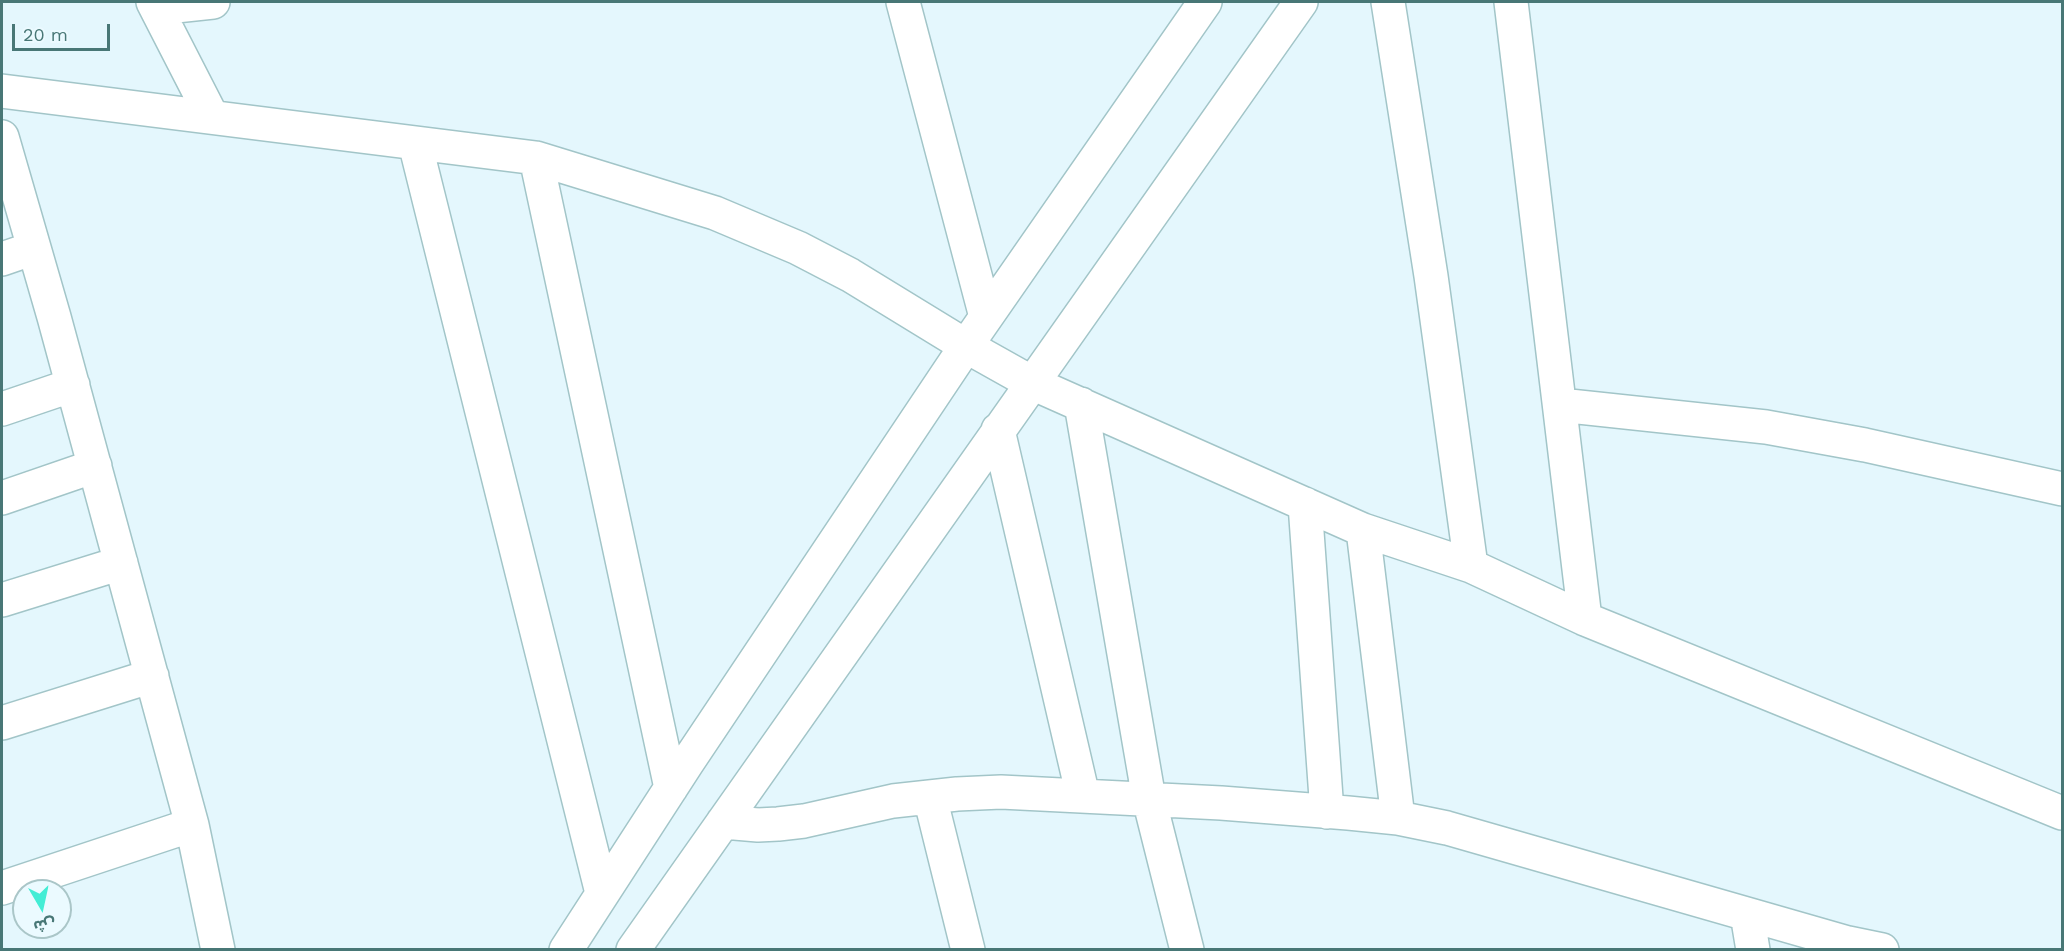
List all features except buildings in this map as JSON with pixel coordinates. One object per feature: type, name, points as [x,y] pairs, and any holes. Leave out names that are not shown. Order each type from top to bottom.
[{"type":"street","points":[[212,117],[155,5],[213,2]]},
{"type":"street","points":[[903,2],[986,317]]},
{"type":"street","points":[[566,950],[671,788],[966,346],[1205,2]]},
{"type":"street","points":[[633,950],[1301,2]]},
{"type":"street","points":[[1388,2],[1431,276],[1471,566]]},
{"type":"street","points":[[1512,2],[1585,619]]},
{"type":"street","points":[[2,91],[536,158],[716,213],[798,248],[850,275],[966,346],[1032,383],[1363,530],[1471,566],[1585,619],[2062,813]]},
{"type":"street","points":[[2,137],[8,180],[34,248],[192,825],[219,950]]},
{"type":"street","points":[[415,143],[602,893]]},
{"type":"street","points":[[536,158],[671,788]]},
{"type":"street","points":[[2,259],[34,248]]},
{"type":"street","points":[[2,409],[73,385]]},
{"type":"street","points":[[1080,404],[1149,799],[1187,950]]},
{"type":"street","points":[[1560,405],[1766,427],[1865,445],[2062,489]]},
{"type":"street","points":[[998,430],[1083,796]]},
{"type":"street","points":[[2,498],[95,465]]},
{"type":"street","points":[[1305,504],[1327,812]]},
{"type":"street","points":[[1363,530],[1398,818]]},
{"type":"street","points":[[2,600],[121,563]]},
{"type":"street","points":[[2,723],[152,676]]},
{"type":"street","points":[[723,822],[758,825],[804,821],[893,801],[1001,792],[1149,799],[1398,818],[1447,828],[1848,943],[1882,950]]},
{"type":"street","points":[[930,797],[968,950]]},
{"type":"street","points":[[2,888],[192,825]]},
{"type":"street","points":[[1747,914],[1753,950]]}]
